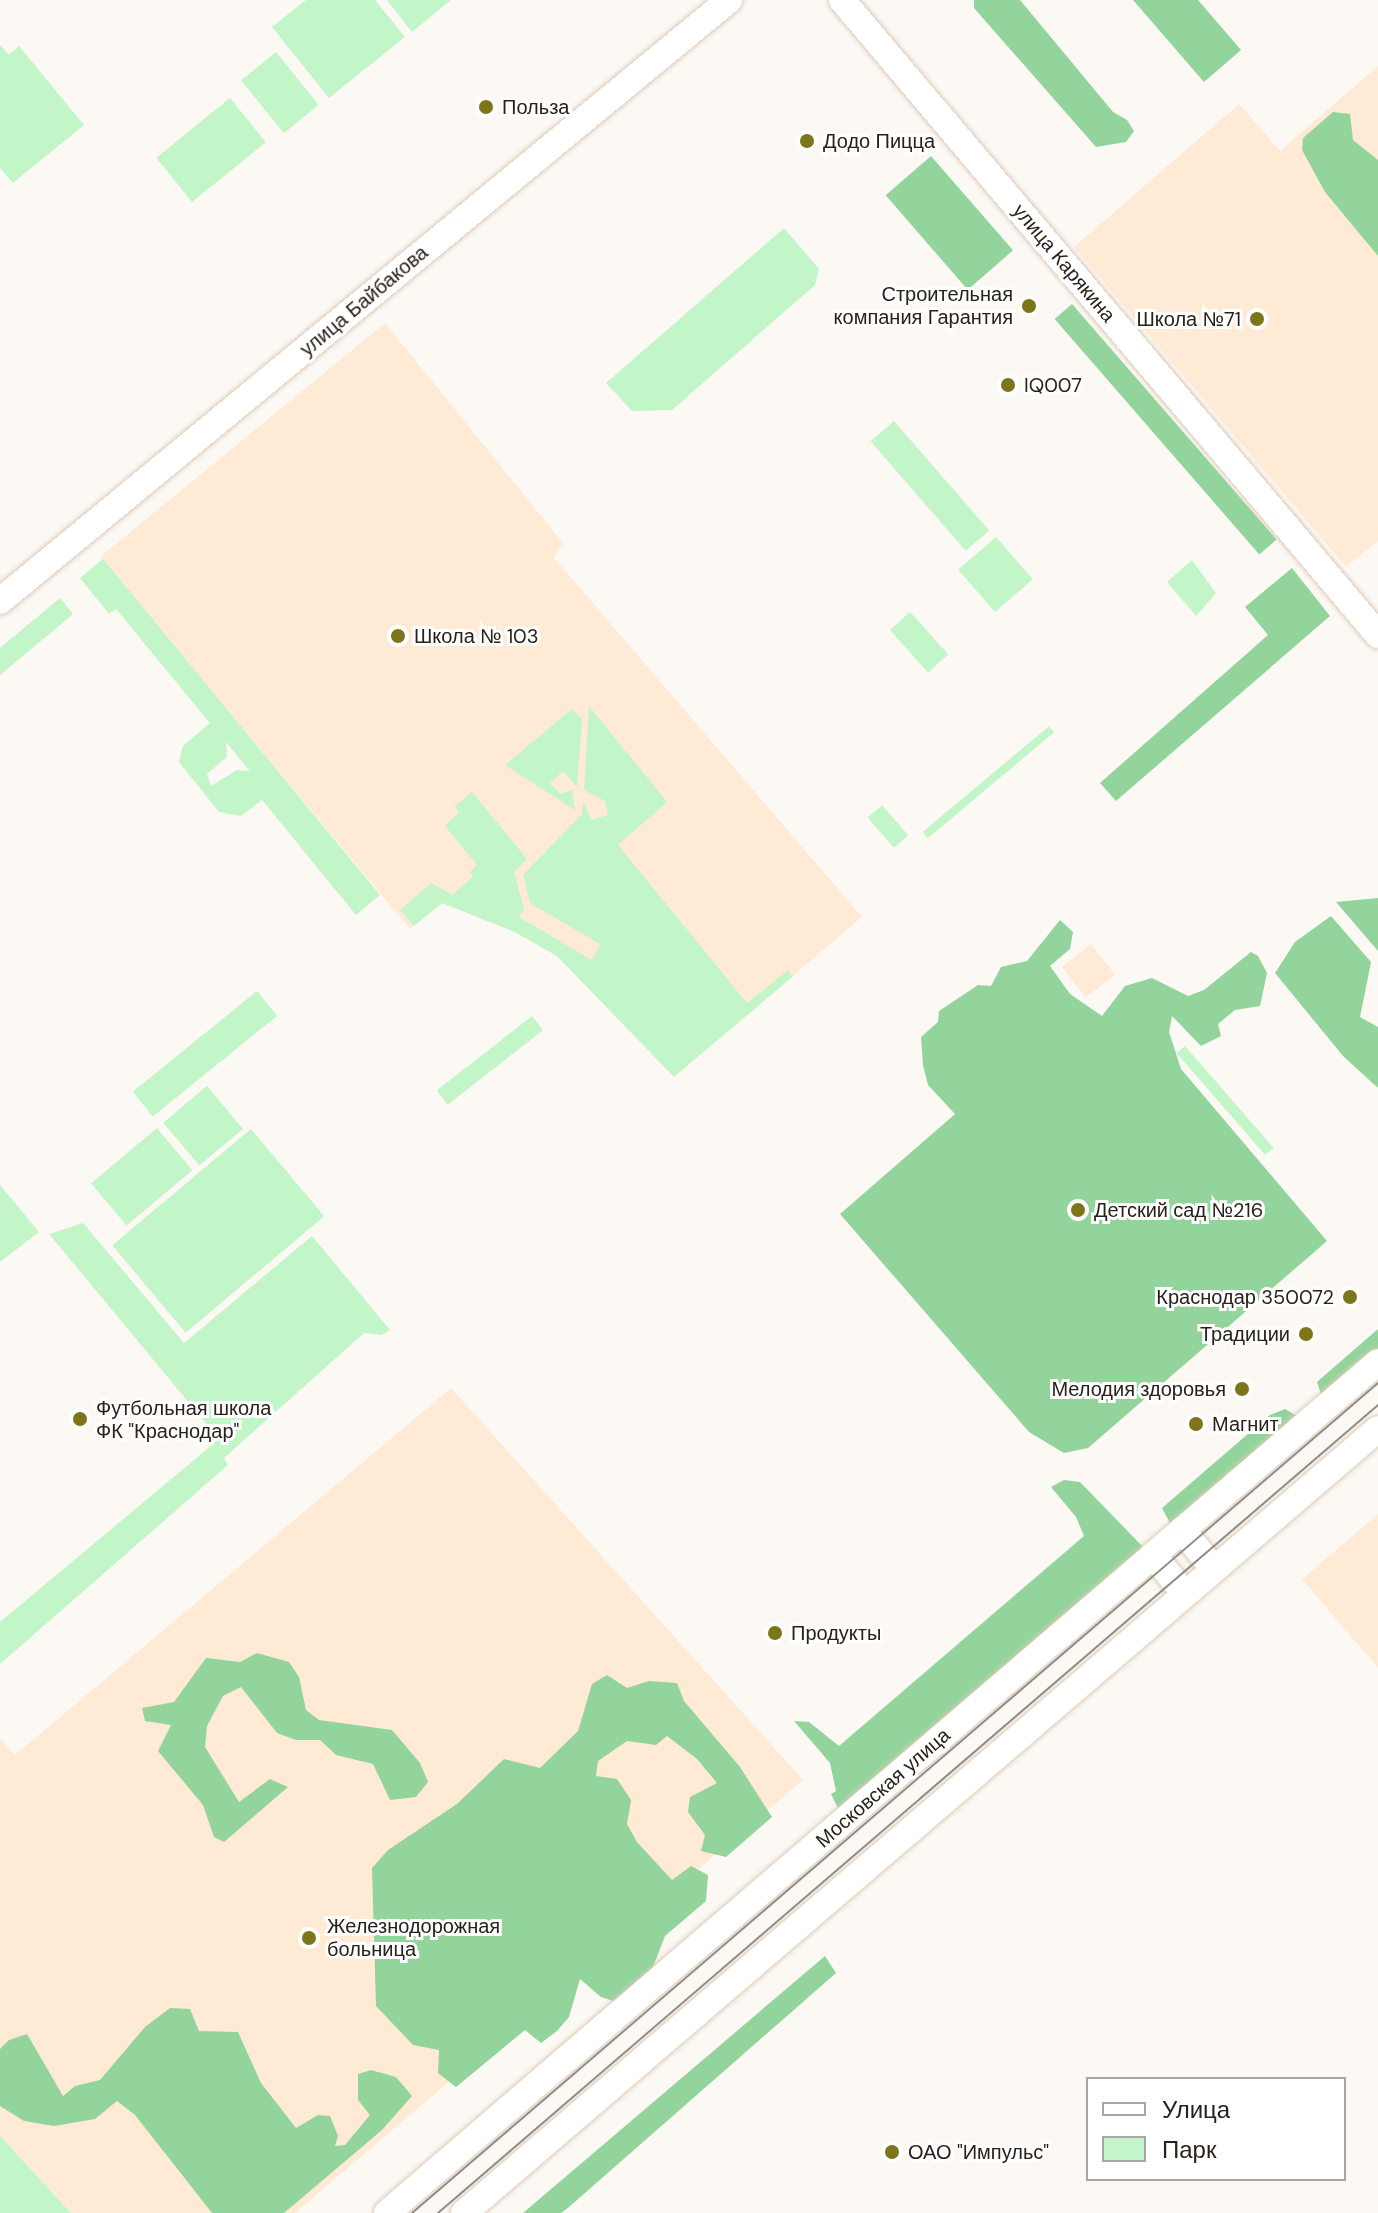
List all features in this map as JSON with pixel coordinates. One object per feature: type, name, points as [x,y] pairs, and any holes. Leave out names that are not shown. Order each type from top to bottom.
[{"type":"street","name":"улица Байбакова","points":[[0,601],[729,0]]},
{"type":"street","name":"улица Карякина","points":[[842,0],[1378,635]]},
{"type":"street","name":"Московская улица","points":[[387,2213],[1378,1362]]},
{"type":"street","points":[[464,2213],[1378,1429]]},
{"type":"street","points":[[1182,1530],[1214,1569]]},
{"type":"street","points":[[1153,1555],[1185,1594]]},
{"type":"shaded area","name":"Школа №71","points":[[1378,66],[1378,541],[1346,567],[1074,247],[1239,104],[1280,151]]},
{"type":"shaded area","points":[[385,323],[563,543],[554,558],[862,917],[674,1077],[586,981],[557,956],[515,932],[442,903],[410,929],[100,557]]},
{"type":"shaded area","points":[[1091,944],[1115,975],[1086,998],[1062,967]]},
{"type":"shaded area","name":"Железнодорожная больница","points":[[451,1388],[803,1780],[295,2213],[71,2213],[0,2136],[0,1738],[15,1755]]},
{"type":"shaded area","points":[[1378,1514],[1378,1668],[1302,1579]]},
{"type":"green space","points":[[306,0],[375,0],[405,37],[329,98],[272,27]]},
{"type":"green space","points":[[387,0],[451,0],[412,32]]},
{"type":"green space","points":[[974,0],[1020,0],[1113,112],[1127,120],[1134,131],[1126,142],[1096,147],[974,8]]},
{"type":"green space","points":[[1133,0],[1198,0],[1241,50],[1204,82]]},
{"type":"green space","points":[[0,45],[9,55],[19,46],[84,125],[13,183],[0,168]]},
{"type":"green space","points":[[276,52],[319,105],[284,133],[241,80]]},
{"type":"green space","points":[[230,98],[266,142],[192,202],[156,158]]},
{"type":"green space","points":[[1333,112],[1350,114],[1353,140],[1378,160],[1378,256],[1325,192],[1302,150],[1303,138]]},
{"type":"green space","points":[[931,156],[1013,250],[968,290],[886,195]]},
{"type":"green space","points":[[784,228],[819,269],[815,285],[672,410],[632,411],[606,383]]},
{"type":"green space","points":[[1072,304],[1277,539],[1259,555],[1055,319]]},
{"type":"green space","points":[[894,421],[989,530],[966,551],[871,441]]},
{"type":"green space","points":[[996,537],[1033,579],[995,612],[958,570]]},
{"type":"green space","points":[[103,559],[380,895],[356,915],[262,800],[241,816],[219,812],[179,762],[183,746],[210,723],[116,609],[109,614],[80,578]],"holes":[[[226,742],[250,771],[237,770],[211,786],[207,774],[227,757]]]},
{"type":"green space","points":[[1192,560],[1216,593],[1196,616],[1167,582]]},
{"type":"green space","points":[[1292,568],[1330,616],[1116,801],[1100,783],[1268,635],[1245,607]]},
{"type":"green space","points":[[60,598],[73,614],[0,675],[0,648]]},
{"type":"green space","points":[[910,612],[948,654],[928,672],[890,630]]},
{"type":"green space","points":[[589,706],[667,802],[618,845],[747,1003],[788,970],[792,977],[674,1077],[557,956],[515,932],[442,903],[414,926],[400,910],[431,883],[452,895],[473,877],[470,872],[477,865],[445,826],[459,812],[455,806],[472,792],[527,859],[514,872],[524,909],[519,917],[592,960],[600,944],[530,903],[523,875],[582,814],[583,801],[591,820],[608,815],[605,801],[584,790]]},
{"type":"green space","points":[[572,709],[582,719],[577,787],[563,771],[550,783],[560,794],[572,790],[575,810],[505,765]]},
{"type":"green space","points":[[1049,726],[1054,732],[928,838],[923,832]]},
{"type":"green space","points":[[882,805],[908,835],[894,848],[868,817]]},
{"type":"green space","points":[[1378,898],[1378,951],[1336,902]]},
{"type":"green space","points":[[1331,916],[1371,962],[1360,1017],[1378,1027],[1378,1088],[1343,1056],[1275,973],[1295,942]]},
{"type":"green space","name":"Детский сад №216","points":[[1060,920],[1073,932],[1070,949],[1050,966],[1070,994],[1102,1016],[1125,986],[1152,978],[1188,996],[1204,990],[1251,952],[1258,956],[1267,973],[1260,1006],[1235,1010],[1218,1024],[1221,1036],[1201,1046],[1172,1016],[1169,1032],[1181,1069],[1327,1241],[1088,1448],[1064,1453],[1029,1432],[840,1214],[955,1114],[928,1085],[923,1065],[921,1037],[938,1022],[939,1011],[978,985],[991,986],[1001,967],[1027,961]]},
{"type":"green space","points":[[257,991],[277,1016],[153,1117],[133,1092]]},
{"type":"green space","points":[[532,1016],[543,1030],[448,1105],[437,1090]]},
{"type":"green space","points":[[1185,1046],[1274,1148],[1265,1155],[1177,1053]]},
{"type":"green space","points":[[207,1086],[243,1129],[199,1166],[163,1123]]},
{"type":"green space","points":[[157,1128],[192,1170],[126,1225],[91,1183]]},
{"type":"green space","points":[[251,1129],[324,1216],[186,1333],[112,1245]]},
{"type":"green space","points":[[0,1185],[39,1232],[0,1262]]},
{"type":"green space","points":[[83,1223],[184,1343],[312,1236],[390,1330],[381,1335],[364,1333],[224,1458],[228,1465],[0,1664],[0,1622],[219,1439],[49,1234]]},
{"type":"green space","points":[[1378,1329],[1378,1353],[1323,1400],[1317,1382]]},
{"type":"green space","points":[[1285,1409],[1302,1419],[1171,1525],[1162,1508],[1270,1415]]},
{"type":"green space","points":[[1064,1480],[1080,1482],[1144,1548],[838,1808],[831,1794],[836,1791],[830,1763],[794,1721],[809,1722],[839,1746],[1084,1536],[1076,1517],[1051,1487]]},
{"type":"green space","points":[[257,1653],[289,1662],[299,1677],[306,1710],[319,1720],[392,1730],[420,1763],[428,1782],[416,1797],[390,1800],[373,1764],[336,1755],[320,1740],[296,1740],[277,1733],[241,1687],[223,1696],[207,1726],[205,1747],[239,1802],[270,1779],[288,1787],[224,1842],[214,1837],[203,1805],[158,1751],[171,1725],[145,1721],[142,1708],[174,1702],[206,1658],[240,1662]]},
{"type":"green space","points":[[607,1675],[627,1688],[649,1681],[677,1683],[684,1701],[740,1767],[772,1817],[726,1857],[701,1851],[705,1835],[688,1812],[690,1797],[717,1783],[697,1759],[667,1736],[656,1745],[627,1741],[598,1761],[596,1776],[617,1779],[631,1800],[627,1824],[637,1842],[672,1880],[691,1866],[708,1875],[706,1901],[665,1936],[652,1970],[620,2003],[601,1997],[580,1979],[569,2017],[557,2031],[541,2043],[525,2030],[456,2087],[438,2073],[439,2050],[413,2045],[376,2006],[372,1868],[388,1850],[457,1804],[504,1759],[540,1768],[578,1731],[592,1684]]},
{"type":"green space","points":[[825,1956],[836,1973],[569,2207],[561,2213],[523,2213]]},
{"type":"green space","points":[[170,2008],[190,2009],[199,2031],[238,2032],[261,2083],[296,2128],[318,2115],[330,2116],[338,2136],[335,2146],[345,2145],[370,2115],[358,2100],[358,2074],[371,2070],[396,2077],[412,2096],[382,2130],[284,2213],[212,2213],[135,2115],[117,2101],[95,2119],[54,2126],[24,2121],[0,2106],[0,2049],[9,2040],[27,2034],[63,2096],[75,2086],[100,2080],[145,2027]]},
{"type":"green space","points":[[0,2136],[71,2213],[0,2213]]},
{"type":"tram line","points":[[412,2213],[1378,1383]]},
{"type":"tram line","points":[[438,2213],[1378,1405]]},
{"type":"place","name":"Польза","points":[[486,107]]},
{"type":"place","name":"Додо Пицца","points":[[807,141]]},
{"type":"place","name":"Строительная компания Гарантия","points":[[1029,306]]},
{"type":"place","name":"Школа №71","points":[[1257,319]]},
{"type":"place","name":"IQ007","points":[[1008,385]]},
{"type":"place","name":"Школа № 103","points":[[398,636]]},
{"type":"place","name":"Детский сад №216","points":[[1078,1210]]},
{"type":"place","name":"Краснодар 350072","points":[[1350,1297]]},
{"type":"place","name":"Традиции","points":[[1306,1334]]},
{"type":"place","name":"Мелодия здоровья","points":[[1242,1389]]},
{"type":"place","name":"Футбольная школа ФК \"Краснодар\"","points":[[80,1419]]},
{"type":"place","name":"Магнит","points":[[1196,1424]]},
{"type":"place","name":"Продукты","points":[[775,1633]]},
{"type":"place","name":"Железнодорожная больница","points":[[309,1938]]},
{"type":"place","name":"ОАО \"Импульс\"","points":[[892,2152]]}]
